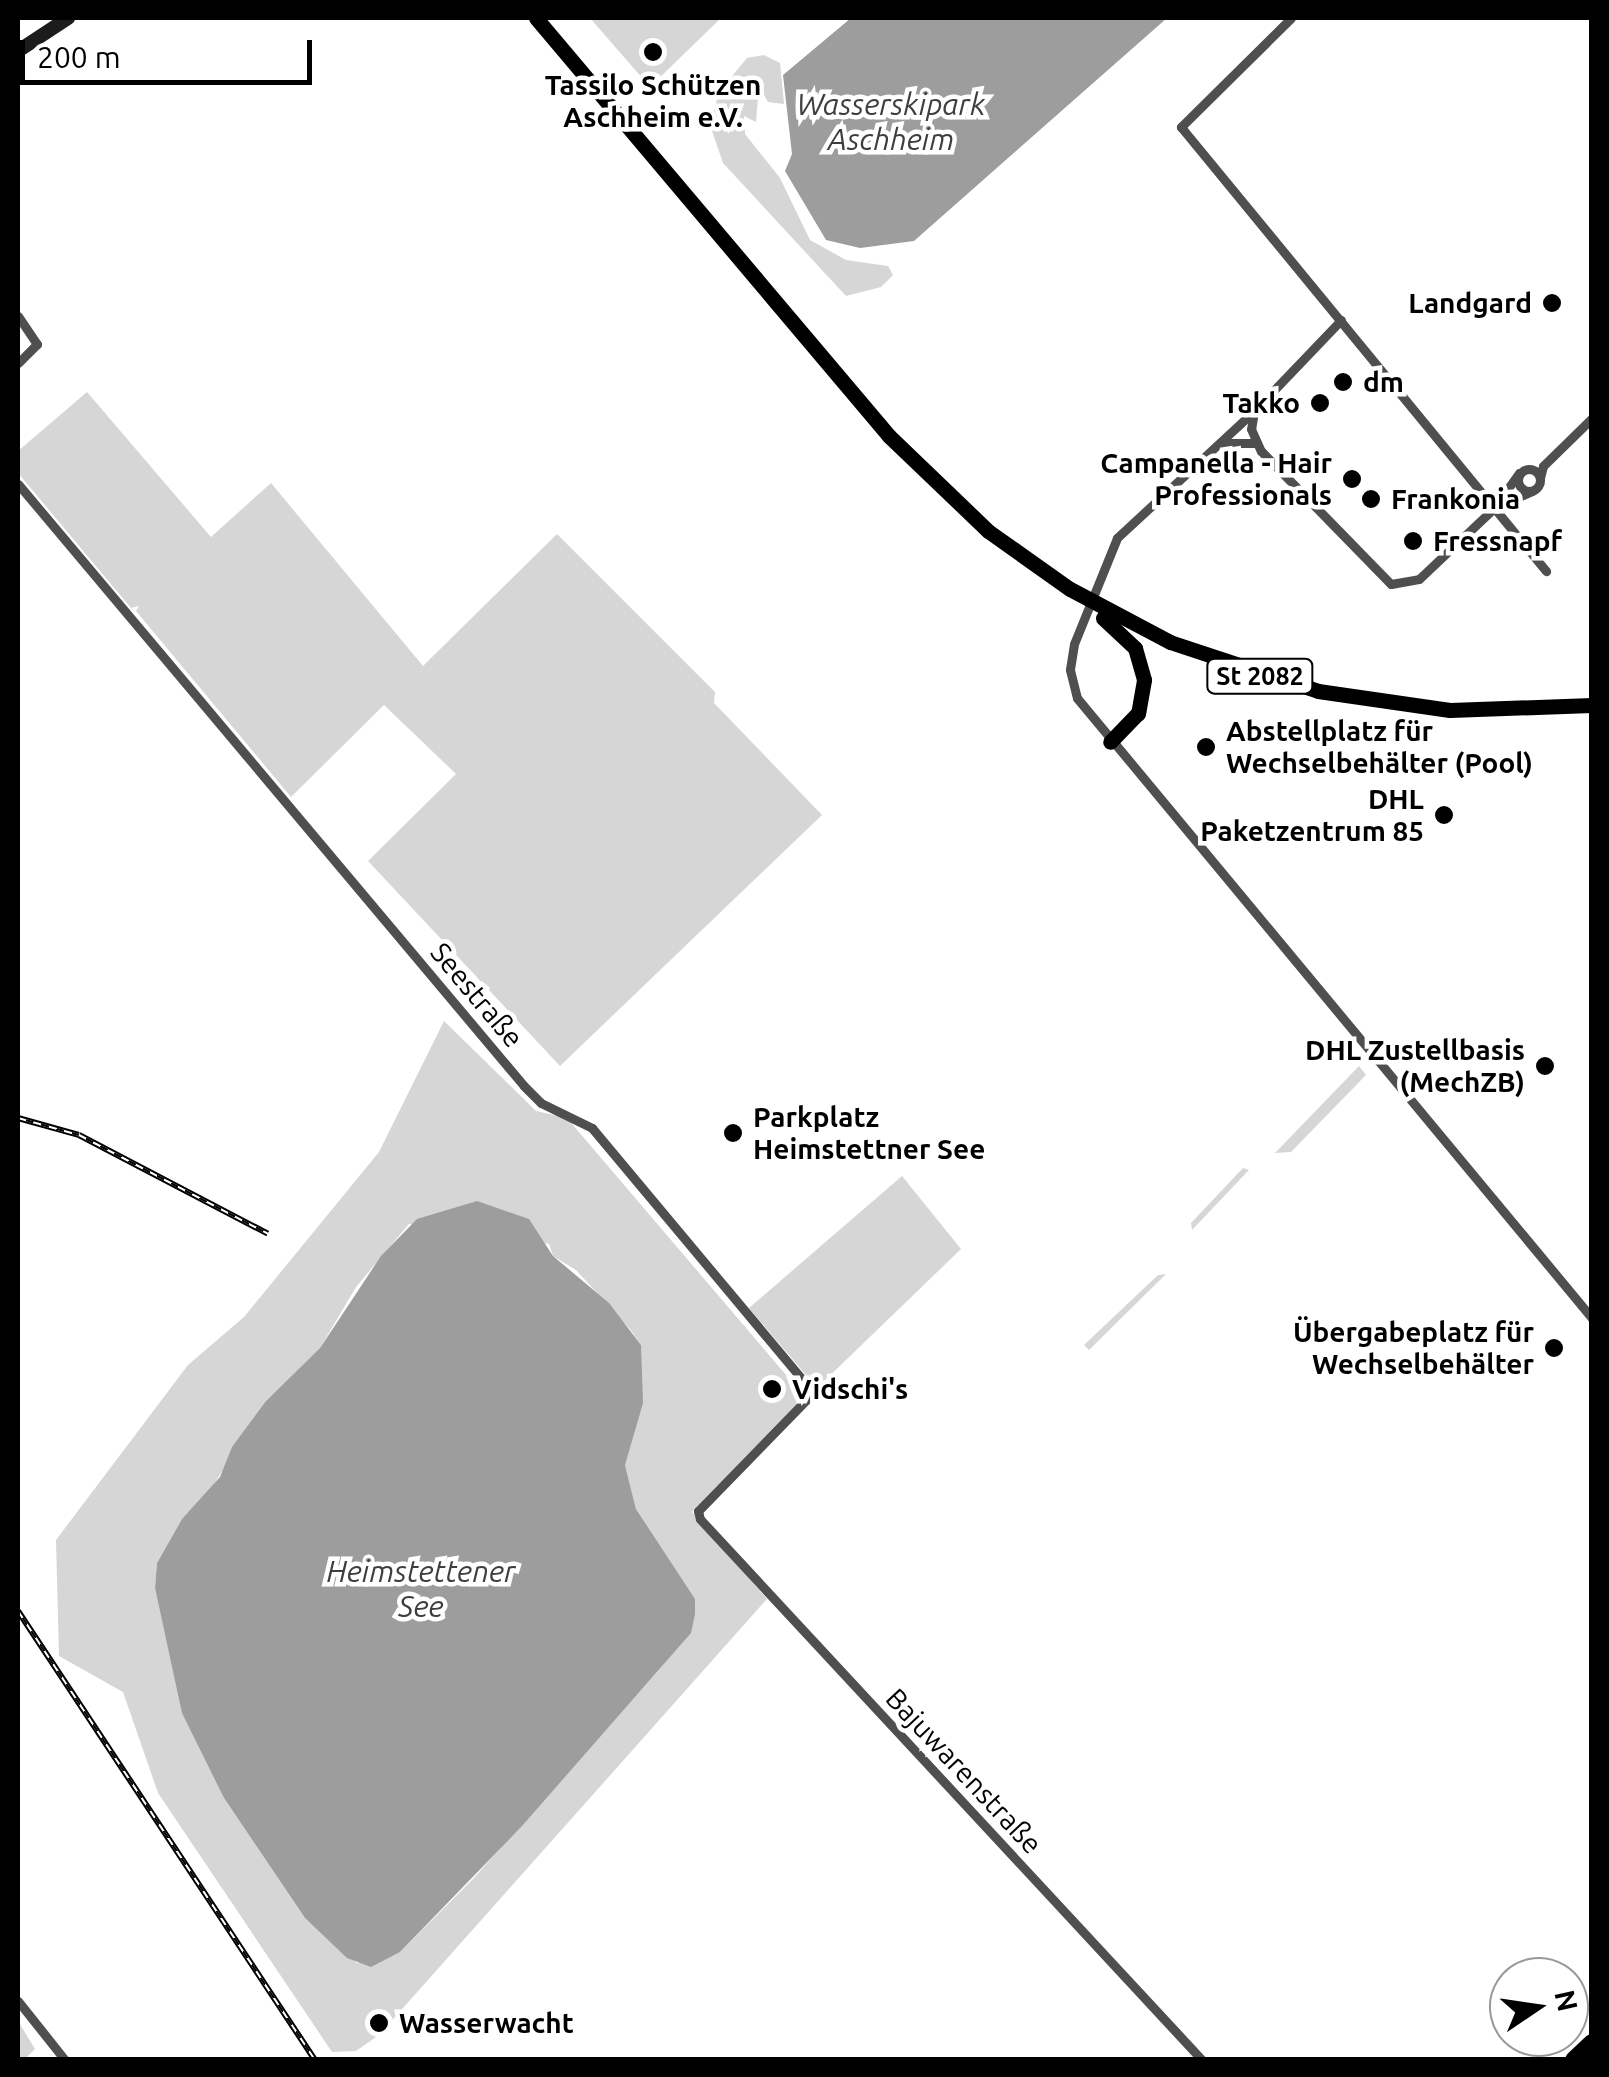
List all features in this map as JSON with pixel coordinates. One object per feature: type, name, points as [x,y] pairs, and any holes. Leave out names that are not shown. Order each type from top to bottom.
[{"type":"highway","points":[[1574,2060],[1592,2043]]},
{"type":"main road","points":[[18,51],[68,18]]},
{"type":"main road","name":"St 2082","points":[[536,18],[888,436],[952,500],[1050,576],[1170,642],[1318,691],[1450,710],[1592,705]]},
{"type":"main road","points":[[1050,576],[1062,593],[1124,634],[1142,664],[1138,714],[1110,742]]},
{"type":"street","points":[[1291,18],[1182,127],[1546,572]]},
{"type":"street","points":[[18,316],[37,344],[18,363]]},
{"type":"street","points":[[1340,320],[1220,444],[1124,529],[1082,622],[1072,682],[1082,708],[1592,1318]]},
{"type":"street","points":[[1254,411],[1251,429],[1256,443],[1391,584],[1419,579],[1494,508],[1524,471],[1543,466],[1592,418]]},
{"type":"street","points":[[1220,444],[1256,443]]},
{"type":"street","points":[[1494,508],[1533,490],[1543,466]]},
{"type":"street","points":[[1524,471],[1540,478]]},
{"type":"street","points":[[1524,471],[1520,487],[1533,490]]},
{"type":"street","name":"Seestraße","points":[[18,484],[524,1086],[541,1103],[592,1128],[803,1380],[806,1400],[698,1511]]},
{"type":"street","name":"Bajuwarenstraße","points":[[698,1511],[1202,2060]]},
{"type":"street","points":[[18,2001],[65,2060]]},
{"type":"shaded area","name":"Tassilo Schützen Aschheim e.V.","points":[[590,18],[721,18],[650,87]]},
{"type":"shaded area","points":[[764,55],[780,63],[784,104],[768,102],[759,85],[756,122],[744,116],[745,134],[780,178],[810,240],[846,260],[888,266],[893,275],[881,287],[846,296],[723,163],[710,125],[719,92],[747,58]]},
{"type":"shaded area","points":[[87,392],[211,537],[271,483],[423,666],[557,534],[715,692],[714,703],[822,815],[560,1066],[368,861],[456,774],[384,705],[291,797],[136,611],[139,606],[131,608],[18,473],[18,451]]},
{"type":"shaded area","points":[[444,1021],[536,1111],[567,1118],[804,1396],[692,1512],[767,1599],[379,2035],[356,2051],[332,2052],[158,1793],[123,1692],[59,1656],[56,1540],[188,1365],[244,1317],[379,1152]],"holes":[[[409,1224],[549,1244],[553,1256],[576,1270],[641,1345],[625,1465],[636,1509],[694,1599],[663,1665],[473,1879],[400,1952],[357,1963],[305,1918],[224,1798],[175,1677],[155,1588],[157,1563],[182,1519],[210,1491],[266,1401],[320,1348],[356,1287]]]},
{"type":"shaded area","points":[[1359,1066],[1366,1075],[1291,1152],[1275,1153]]},
{"type":"shaded area","points":[[1243,1168],[1249,1170],[1192,1230],[1191,1223]]},
{"type":"shaded area","points":[[902,1176],[961,1249],[817,1388],[749,1308]]},
{"type":"shaded area","points":[[1166,1274],[1089,1350],[1084,1345],[1158,1275]]},
{"type":"shaded area","points":[[18,2021],[35,2049],[25,2059],[18,2059]]},
{"type":"water","name":"Wasserskipark Aschheim","points":[[851,18],[1167,18],[914,241],[860,248],[826,240],[785,171],[792,154],[783,75]]},
{"type":"water","name":"Heimstettener See","points":[[477,1201],[529,1219],[553,1256],[609,1303],[641,1345],[643,1403],[625,1465],[636,1509],[695,1599],[695,1614],[691,1633],[522,1826],[400,1952],[371,1967],[347,1958],[305,1918],[224,1798],[182,1713],[155,1588],[157,1563],[182,1519],[220,1477],[232,1447],[266,1401],[320,1348],[381,1256],[417,1219]]},
{"type":"railway","points":[[18,1118],[79,1135],[268,1234]]},
{"type":"railway","points":[[18,1611],[315,2060]]},
{"type":"place","name":"Tassilo Schützen Aschheim e.V.","points":[[653,52]]},
{"type":"place","name":"Landgard","points":[[1552,303]]},
{"type":"place","name":"dm","points":[[1343,382]]},
{"type":"place","name":"Takko","points":[[1320,403]]},
{"type":"place","name":"Campanella - Hair Professionals","points":[[1352,479]]},
{"type":"place","name":"Frankonia","points":[[1371,499]]},
{"type":"place","name":"Fressnapf","points":[[1413,541]]},
{"type":"place","name":"Abstellplatz für Wechselbehälter (Pool)","points":[[1206,747]]},
{"type":"place","name":"DHL Paketzentrum 85","points":[[1444,815]]},
{"type":"place","name":"DHL Zustellbasis (MechZB)","points":[[1545,1066]]},
{"type":"place","name":"Parkplatz Heimstettner See","points":[[733,1133]]},
{"type":"place","name":"Übergabeplatz für Wechselbehälter","points":[[1554,1348]]},
{"type":"place","name":"Vidschi's","points":[[772,1389]]},
{"type":"place","name":"Wasserwacht","points":[[379,2023]]}]
